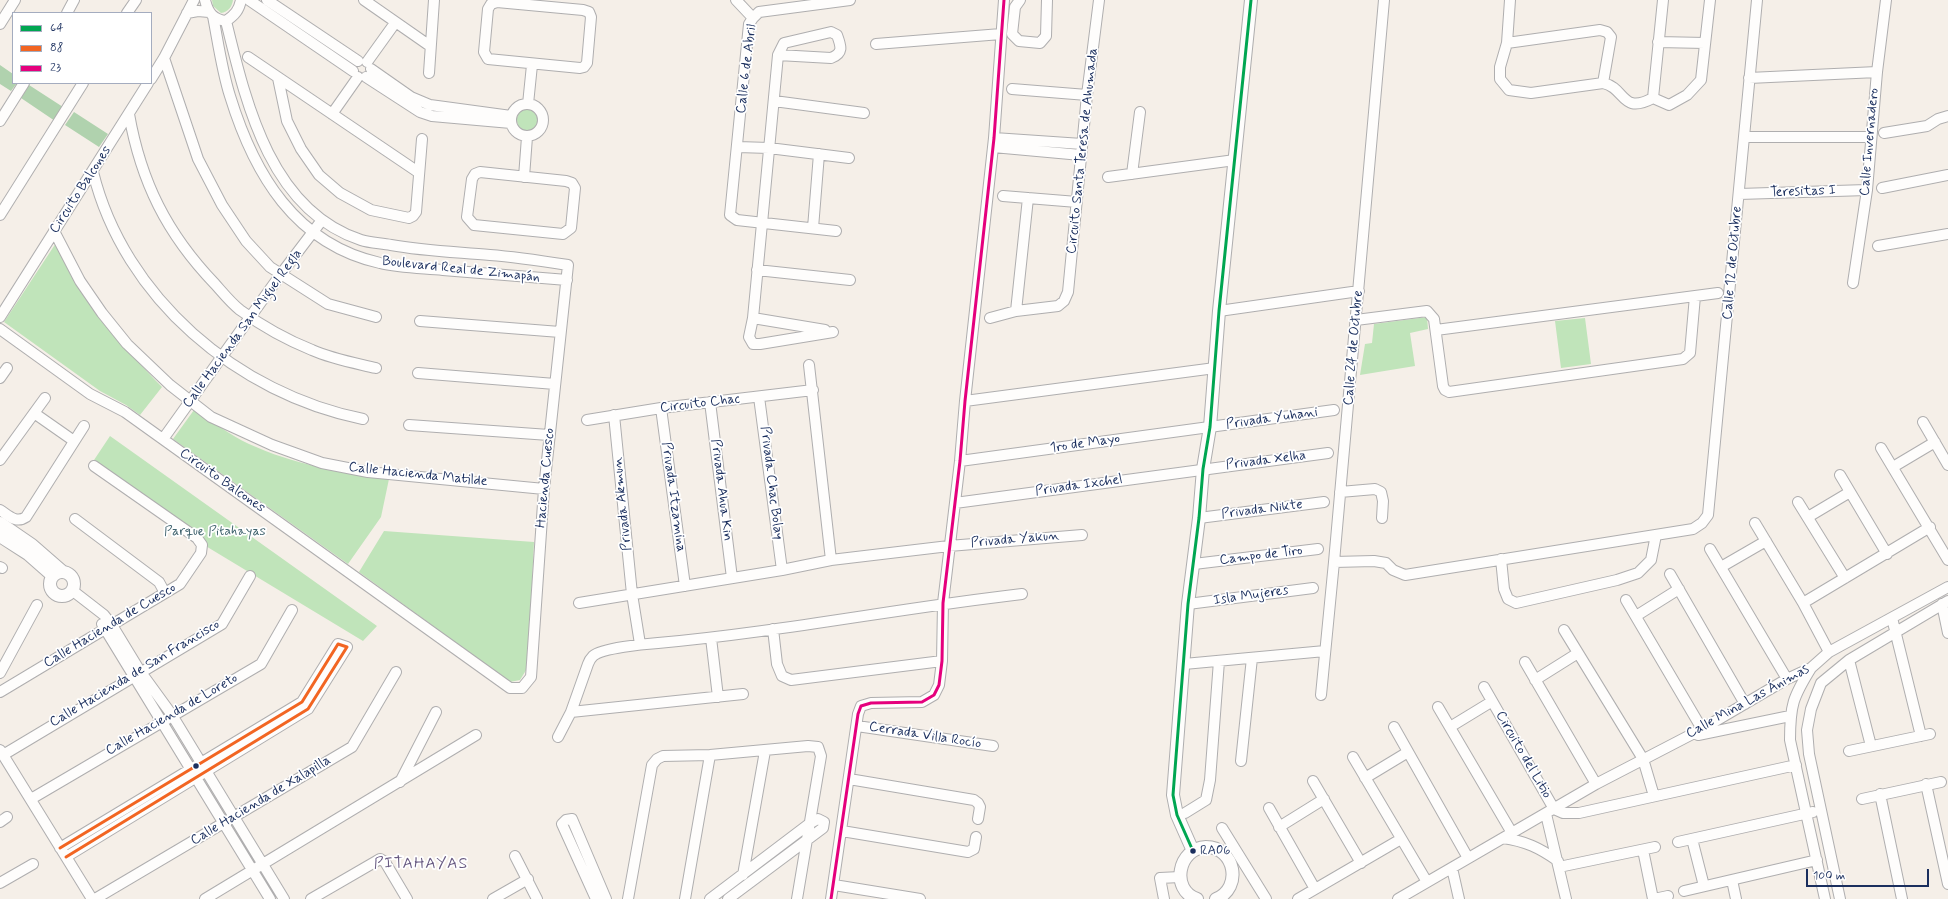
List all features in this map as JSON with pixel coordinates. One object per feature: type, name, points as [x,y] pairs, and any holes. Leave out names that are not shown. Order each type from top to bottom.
[{"type":"street","points":[[0,24],[15,0]]},
{"type":"street","points":[[67,12],[74,0]]},
{"type":"street","points":[[128,12],[136,0]]},
{"type":"street","points":[[152,77],[164,58],[194,0]]},
{"type":"street","name":"Boulevard Real de Zimapán","points":[[205,0],[211,14],[229,95],[245,138],[262,174],[282,202],[313,233],[350,254],[381,263],[567,280]]},
{"type":"street","points":[[187,13],[198,10],[211,14],[218,20],[226,20],[234,16],[240,6],[241,0]]},
{"type":"street","points":[[249,0],[362,70]]},
{"type":"street","points":[[267,0],[420,112],[432,116],[511,120]]},
{"type":"street","points":[[364,0],[430,46]]},
{"type":"street","points":[[429,73],[434,0]]},
{"type":"street","points":[[736,0],[753,18]]},
{"type":"street","name":"Calle 6 de Abril","points":[[762,223],[733,218],[730,215],[738,147],[749,24],[760,12],[850,0]]},
{"type":"street","points":[[831,899],[858,714],[861,706],[871,703],[922,702],[934,695],[939,685],[942,661],[943,603],[960,461],[965,401],[994,142],[1004,0]]},
{"type":"street","points":[[1020,0],[1015,7],[1012,34],[1019,41],[1040,43],[1044,41],[1046,36],[1047,0]]},
{"type":"street","name":"Circuito Santa Teresa de Ahumada","points":[[1016,311],[1058,306],[1064,301],[1068,292],[1087,96],[1099,0]]},
{"type":"street","points":[[1193,851],[1179,820],[1173,795],[1188,604],[1199,563],[1199,518],[1203,469],[1210,427],[1219,311],[1251,0]]},
{"type":"street","name":"Calle 24 de Octubre","points":[[1321,695],[1324,650],[1334,562],[1359,291],[1384,0]]},
{"type":"street","points":[[1510,0],[1507,44],[1500,67],[1500,79],[1509,90],[1531,93],[1603,83],[1611,85],[1622,98],[1630,103],[1642,104],[1653,98]]},
{"type":"street","points":[[1653,98],[1662,0]]},
{"type":"street","points":[[1653,98],[1669,105],[1687,95],[1701,80],[1710,0]]},
{"type":"street","name":"Calle 12 de Octubre","points":[[1656,535],[1693,529],[1702,524],[1708,516],[1757,0]]},
{"type":"street","name":"Calle Invernadero","points":[[1853,284],[1867,190],[1877,72],[1886,0]]},
{"type":"street","points":[[497,2],[583,10],[589,12],[592,18],[587,62],[584,67],[532,65],[488,60],[485,57],[484,52],[488,9],[491,4],[497,2]]},
{"type":"street","name":"Boulevard Real de Zimapán","points":[[226,20],[249,103],[266,148],[279,174],[306,206],[322,220],[340,231],[362,240],[426,251],[491,255],[568,265]]},
{"type":"street","points":[[332,114],[395,23]]},
{"type":"street","points":[[1507,44],[1600,30],[1608,32],[1611,37],[1603,83]]},
{"type":"street","points":[[753,318],[833,332],[760,344],[753,344],[749,337],[753,318],[778,55],[784,43],[831,32],[837,35],[839,41],[840,51],[838,55],[831,58],[778,55]]},
{"type":"street","points":[[876,44],[1001,34]]},
{"type":"street","points":[[1658,42],[1705,43]]},
{"type":"street","points":[[248,56],[278,78],[418,172]]},
{"type":"street","points":[[164,58],[198,159],[222,205],[246,241],[270,267],[328,304],[376,317]]},
{"type":"street","points":[[528,104],[532,65]]},
{"type":"street","points":[[1749,78],[1877,72]]},
{"type":"street","points":[[278,78],[287,121],[301,149],[319,175],[340,193],[371,210],[408,218],[414,216],[416,212],[418,172],[422,139]]},
{"type":"street","points":[[0,121],[23,84]]},
{"type":"street","points":[[0,215],[82,84]]},
{"type":"street","name":"Circuito Balcones","points":[[0,317],[147,84]]},
{"type":"street","points":[[1012,89],[1087,96]]},
{"type":"street","points":[[774,101],[864,113]]},
{"type":"street","points":[[528,104],[535,105],[541,110],[544,117],[540,131],[527,137],[520,135],[514,130],[511,120],[515,109],[521,105],[528,104]]},
{"type":"street","points":[[1132,174],[1140,112]]},
{"type":"street","points":[[129,114],[134,140],[159,210],[179,243],[239,310],[274,332],[312,350],[376,368]]},
{"type":"street","points":[[1884,133],[1927,126],[1938,119],[1948,116]]},
{"type":"street","points":[[524,177],[527,137]]},
{"type":"street","points":[[1744,137],[1871,137]]},
{"type":"street","points":[[994,142],[1082,144]]},
{"type":"street","points":[[994,142],[1081,155]]},
{"type":"street","points":[[738,147],[769,148],[848,158]]},
{"type":"street","points":[[813,228],[819,154]]},
{"type":"street","points":[[1108,177],[1235,160]]},
{"type":"street","points":[[93,172],[104,209],[121,242],[139,271],[165,306],[197,339],[221,357],[261,382],[295,399],[325,410],[363,419]]},
{"type":"street","points":[[480,172],[524,177],[566,181],[572,183],[575,188],[571,228],[568,231],[563,234],[481,226],[474,225],[470,222],[467,217],[472,179],[475,174],[480,172]]},
{"type":"street","points":[[1882,188],[1948,175]]},
{"type":"street","name":"Teresitas I","points":[[1739,194],[1867,190]]},
{"type":"street","points":[[1002,196],[1077,202]]},
{"type":"street","points":[[990,318],[1016,311],[1028,198]]},
{"type":"street","name":"Calle Hacienda San Miguel Regla","points":[[163,439],[191,402],[221,357],[281,274],[322,220]]},
{"type":"street","points":[[762,223],[836,231]]},
{"type":"street","name":"Calle Hacienda Matilde","points":[[54,231],[80,281],[102,313],[127,344],[170,385],[211,417],[272,445],[322,463],[368,472],[544,489]]},
{"type":"street","points":[[1878,246],[1948,234]]},
{"type":"street","name":"Hacienda Cuesco","points":[[522,688],[531,677],[544,489],[568,265]]},
{"type":"street","points":[[757,270],[850,280]]},
{"type":"street","points":[[1219,311],[1359,291]]},
{"type":"street","points":[[1436,330],[1718,293]]},
{"type":"street","points":[[1356,320],[1427,311],[1434,319],[1443,386],[1445,390],[1449,392],[1683,359],[1690,354],[1695,296]]},
{"type":"street","points":[[420,321],[560,332]]},
{"type":"street","name":"Circuito Balcones","points":[[0,329],[90,394],[125,412],[510,688],[522,688]]},
{"type":"street","points":[[809,365],[831,560]]},
{"type":"street","points":[[0,378],[7,368]]},
{"type":"street","points":[[965,401],[1214,368]]},
{"type":"street","points":[[418,373],[555,384]]},
{"type":"street","name":"Circuito Chac","points":[[587,420],[661,408],[813,390]]},
{"type":"street","name":"Privada Chac Bolay","points":[[760,397],[782,570]]},
{"type":"street","points":[[0,460],[45,398]]},
{"type":"street","name":"Privada Ahua Kin","points":[[710,402],[732,578]]},
{"type":"street","name":"Privada Itzamina","points":[[661,408],[685,586]]},
{"type":"street","name":"Privada Yuhani","points":[[1210,427],[1334,410]]},
{"type":"street","points":[[34,413],[74,441]]},
{"type":"street","name":"Privada Akmun","points":[[614,415],[632,594],[640,644]]},
{"type":"street","points":[[1923,422],[1948,465]]},
{"type":"street","points":[[409,425],[549,435]]},
{"type":"street","points":[[0,510],[16,520],[21,520],[26,517],[84,426]]},
{"type":"street","name":"1ro de Mayo","points":[[960,461],[1210,427]]},
{"type":"street","points":[[1893,467],[1934,442]]},
{"type":"street","points":[[1881,448],[1930,527],[1948,560]]},
{"type":"street","name":"Privada Xelha","points":[[1203,469],[1328,453]]},
{"type":"street","name":"Calle Hacienda de Cuesco","points":[[0,692],[180,584],[201,553],[202,545],[197,538],[94,466]]},
{"type":"street","name":"Privada Ixchel","points":[[955,503],[1203,469]]},
{"type":"street","points":[[1840,475],[1887,554]]},
{"type":"street","points":[[1340,492],[1375,489],[1381,492],[1383,500],[1382,518]]},
{"type":"street","points":[[1808,517],[1850,492]]},
{"type":"street","name":"Privada Nikte","points":[[1199,518],[1324,502]]},
{"type":"street","points":[[1798,502],[1845,578]]},
{"type":"street","points":[[75,519],[159,582],[165,594]]},
{"type":"street","points":[[0,523],[32,544],[58,574]]},
{"type":"street","points":[[1755,523],[1803,602],[1829,652]]},
{"type":"street","points":[[1803,602],[1887,554],[1930,527]]},
{"type":"street","name":"Privada Yakun","points":[[579,603],[782,570],[831,560],[949,546],[1082,535]]},
{"type":"street","points":[[1334,562],[1374,561],[1386,563],[1393,570],[1405,575],[1501,559],[1656,535],[1651,560],[1638,573],[1609,582],[1516,603],[1508,599],[1504,589],[1501,559]]},
{"type":"street","points":[[0,536],[58,574],[72,577],[74,584],[72,592],[63,597],[55,594],[50,584],[58,574]]},
{"type":"street","points":[[1721,567],[1766,542]]},
{"type":"street","name":"Campo de Tiro","points":[[1199,563],[1318,549]]},
{"type":"street","points":[[1710,549],[1786,679]]},
{"type":"street","points":[[1670,574],[1745,704]]},
{"type":"street","name":"Calle Hacienda de San Francisco","points":[[1,753],[222,624],[250,576]]},
{"type":"street","name":"Calle Mina Las Ánimas","points":[[1398,899],[1408,896],[1427,882],[1596,784],[1702,729],[1786,679],[1811,668],[1829,652],[1948,587]]},
{"type":"street","name":"Isla Mujeres","points":[[1188,604],[1313,588]]},
{"type":"street","points":[[1636,616],[1679,589]]},
{"type":"street","points":[[72,592],[108,627],[137,673],[162,721],[270,899]]},
{"type":"street","points":[[558,737],[571,712],[592,656],[599,653],[640,644],[711,638],[943,603],[1022,594]]},
{"type":"street","points":[[1626,600],[1702,729]]},
{"type":"street","points":[[1945,603],[1948,633]]},
{"type":"street","name":"Calle Mina Las Ánimas","points":[[1821,810],[1809,754],[1807,730],[1811,709],[1821,683],[1849,660],[1945,603]]},
{"type":"street","points":[[0,673],[37,605]]},
{"type":"street","name":"Calle Hacienda de Loreto","points":[[31,799],[261,664],[292,610]]},
{"type":"street","points":[[1849,751],[1926,735],[1892,618]]},
{"type":"street","points":[[773,629],[777,664],[782,676],[791,680],[942,661]]},
{"type":"street","points":[[1564,630],[1643,759],[1654,796]]},
{"type":"street","points":[[711,638],[718,697]]},
{"type":"street","points":[[60,848],[201,763],[283,719],[308,709],[347,647],[338,644],[302,702],[283,719],[207,772],[66,857]]},
{"type":"street","points":[[1184,664],[1324,650]]},
{"type":"street","points":[[1535,680],[1578,653]]},
{"type":"street","points":[[1242,761],[1252,658]]},
{"type":"street","points":[[1849,660],[1871,746]]},
{"type":"street","points":[[1184,813],[1206,800],[1210,780],[1219,661]]},
{"type":"street","points":[[1525,662],[1596,784]]},
{"type":"street","points":[[1811,668],[1795,695],[1790,716],[1790,740],[1825,899]]},
{"type":"street","name":"Calle Hacienda de Xalapilla","points":[[95,899],[352,747],[396,672]]},
{"type":"street","points":[[137,673],[172,715],[264,863],[284,899]]},
{"type":"street","name":"Circuito del Litio","points":[[1484,687],[1550,811]]},
{"type":"street","points":[[571,712],[743,694]]},
{"type":"street","name":"Circuito del Litio","points":[[1450,727],[1491,702]]},
{"type":"street","points":[[1438,707],[1512,833]]},
{"type":"street","points":[[400,782],[436,712]]},
{"type":"street","points":[[1686,737],[1790,716]]},
{"type":"street","name":"Cerrada Villa Rocío","points":[[857,726],[993,746]]},
{"type":"street","points":[[1394,727],[1468,858]]},
{"type":"street","points":[[205,899],[476,735]]},
{"type":"street","points":[[628,899],[652,764],[657,759],[663,756],[710,755],[808,746],[818,747],[821,756],[797,899]]},
{"type":"street","points":[[743,875],[765,751]]},
{"type":"street","points":[[1365,778],[1408,752]]},
{"type":"street","points":[[1,753],[92,899]]},
{"type":"street","points":[[685,899],[710,755]]},
{"type":"street","points":[[1352,757],[1427,882]]},
{"type":"street","points":[[1566,899],[1558,864],[1550,811],[1579,813],[1796,765]]},
{"type":"street","points":[[849,779],[974,800],[980,807],[978,819]]},
{"type":"street","points":[[1313,781],[1361,862]]},
{"type":"street","points":[[1862,799],[1940,782]]},
{"type":"street","points":[[1926,784],[1948,884]]},
{"type":"street","points":[[1880,794],[1902,899]]},
{"type":"street","points":[[1279,826],[1324,799]]},
{"type":"street","points":[[126,808],[131,818]]},
{"type":"street","points":[[1269,808],[1315,889]]},
{"type":"street","points":[[1678,842],[1821,810],[1840,899]]},
{"type":"street","points":[[596,899],[562,824],[566,820],[572,819],[606,899]]},
{"type":"street","points":[[710,899],[810,824],[818,819],[824,822],[823,828],[738,895],[728,899]]},
{"type":"street","points":[[1222,828],[1266,899]]},
{"type":"street","points":[[842,831],[968,852],[974,849],[976,837]]},
{"type":"street","points":[[1502,838],[1521,840],[1531,844],[1542,850],[1558,864]]},
{"type":"street","points":[[1298,899],[1401,839]]},
{"type":"street","points":[[1692,839],[1704,886]]},
{"type":"street","points":[[1198,899],[1187,893],[1182,885],[1180,877],[1182,862],[1193,851],[1208,847],[1216,849],[1225,856],[1232,866],[1233,873],[1231,894],[1224,894],[1216,899]]},
{"type":"street","points":[[1558,864],[1655,847]]},
{"type":"street","points":[[1643,850],[1654,899],[1668,896]]},
{"type":"street","points":[[515,856],[537,899]]},
{"type":"street","points":[[311,899],[380,859],[385,862],[407,899]]},
{"type":"street","points":[[1684,891],[1817,860]]},
{"type":"street","points":[[0,883],[33,864]]},
{"type":"street","points":[[1452,868],[1459,899]]},
{"type":"street","points":[[1164,899],[1160,878],[1180,877]]},
{"type":"street","points":[[492,899],[528,879]]},
{"type":"street","points":[[1732,880],[1736,899]]},
{"type":"street","points":[[834,885],[920,899]]},
{"type":"green space","points":[[212,0],[233,0],[229,9],[226,12],[221,13],[213,6]]},
{"type":"green space","points":[[0,65],[12,73],[12,84],[16,84],[11,91],[0,84]]},
{"type":"green space","points":[[29,85],[63,107],[55,121],[21,98]]},
{"type":"green space","points":[[529,108],[537,112],[541,120],[537,128],[529,132],[521,128],[517,120],[521,112]]},
{"type":"green space","points":[[74,112],[108,134],[99,147],[65,125]]},
{"type":"green space","points":[[56,243],[65,264],[88,302],[116,338],[162,387],[140,415],[126,405],[100,391],[4,322]]},
{"type":"green space","points":[[1427,317],[1428,329],[1410,333],[1415,366],[1360,375],[1365,344],[1372,343],[1374,324]]},
{"type":"green space","points":[[1585,318],[1591,364],[1561,368],[1555,321]]},
{"type":"green space","points":[[194,410],[249,444],[266,451],[335,471],[389,479],[381,517],[348,564],[173,439]]},
{"type":"green space","name":"Parque Pitahayas","points":[[110,436],[377,626],[363,641],[209,548],[94,460]]},
{"type":"green space","points":[[384,531],[534,542],[528,667],[520,680],[510,682],[359,572]]},
{"type":"transit line","name":"23","points":[[831,899],[858,714],[861,706],[871,703],[922,702],[934,695],[939,685],[942,661],[943,603],[960,461],[965,401],[994,138],[1004,0]]},
{"type":"transit line","name":"64","points":[[1193,851],[1177,815],[1173,795],[1188,604],[1199,518],[1203,469],[1210,427],[1219,311],[1251,0]]},
{"type":"transit line","name":"88","points":[[60,848],[302,702],[338,644],[347,647],[308,709],[66,857]]},
{"type":"place","name":"RA06","points":[[1193,851]]},
{"type":"district","name":"PITAHAYAS","points":[[421,865]]}]
